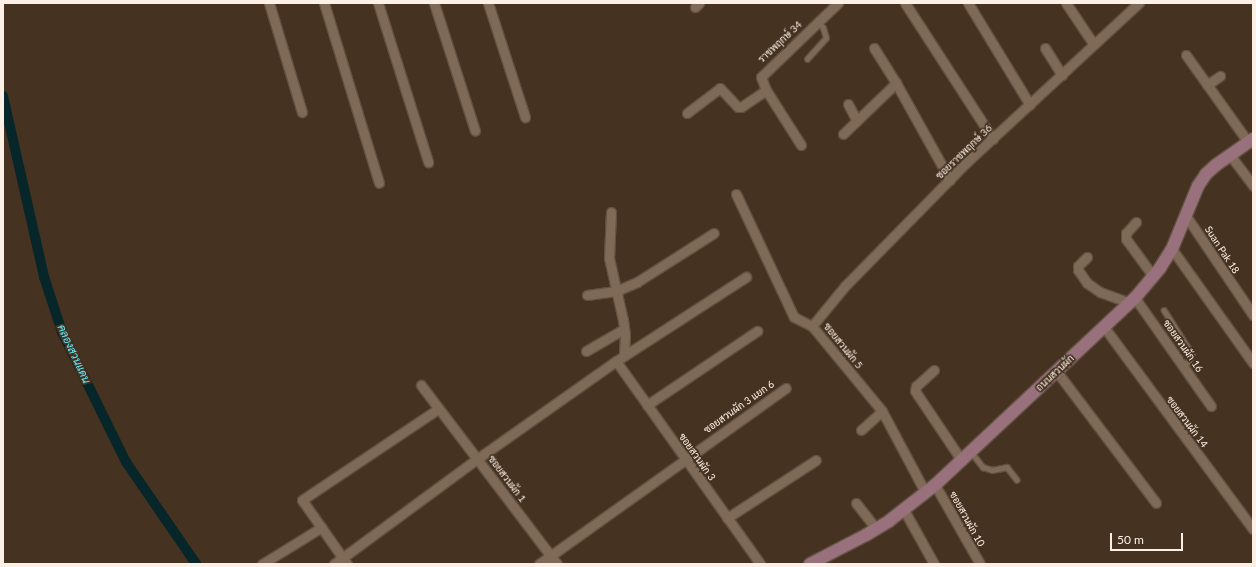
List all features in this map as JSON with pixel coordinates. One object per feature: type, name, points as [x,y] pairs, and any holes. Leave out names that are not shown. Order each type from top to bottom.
[{"type":"street","points":[[269,3],[302,112]]},
{"type":"street","points":[[324,3],[379,183]]},
{"type":"street","points":[[378,3],[428,162]]},
{"type":"street","points":[[434,3],[475,131]]},
{"type":"street","points":[[488,3],[525,117]]},
{"type":"street","name":"ราชพฤกษ์ 34","points":[[766,90],[762,80],[763,74],[838,3]]},
{"type":"street","points":[[905,3],[992,139]]},
{"type":"street","points":[[968,3],[1030,104]]},
{"type":"street","points":[[1066,3],[1094,45]]},
{"type":"street","name":"ซอยราชพฤกษ์ 36","points":[[812,326],[845,286],[950,180],[992,139],[1139,3]]},
{"type":"street","points":[[874,48],[896,83],[950,180]]},
{"type":"street","points":[[1045,48],[1062,75]]},
{"type":"street","points":[[1186,55],[1207,85],[1251,141]]},
{"type":"street","points":[[1207,85],[1220,76]]},
{"type":"street","points":[[843,134],[896,83]]},
{"type":"street","points":[[687,113],[720,88],[738,107],[742,107],[766,90],[801,145]]},
{"type":"street","points":[[848,104],[857,121]]},
{"type":"street","name":"ถนนสวนผัก","points":[[810,564],[836,552],[876,529],[904,510],[935,485],[1133,301],[1172,249],[1198,186],[1206,174],[1251,141]]},
{"type":"street","points":[[1230,155],[1253,186]]},
{"type":"street","name":"ซอยสวนผัก 5","points":[[736,194],[794,317],[812,326],[882,411],[925,492]]},
{"type":"street","points":[[611,212],[609,258],[624,329],[620,359]]},
{"type":"street","name":"Suan Pak 18","points":[[1186,216],[1253,315]]},
{"type":"street","points":[[1136,222],[1126,232],[1126,240],[1153,276]]},
{"type":"street","points":[[587,295],[616,291],[638,282],[714,234]]},
{"type":"street","points":[[1172,249],[1253,363]]},
{"type":"street","points":[[1087,257],[1078,266],[1087,283],[1100,292],[1133,301]]},
{"type":"street","points":[[334,564],[345,561],[477,459],[620,359],[746,276]]},
{"type":"street","name":"ซอยสวนผัก 16","points":[[1133,301],[1183,365],[1211,406]]},
{"type":"street","name":"ซอยสวนผัก 14","points":[[1104,327],[1253,529]]},
{"type":"street","points":[[586,351],[624,329]]},
{"type":"street","points":[[647,405],[756,331]]},
{"type":"street","name":"ซอยสวนผัก 3","points":[[620,359],[647,405],[760,564]]},
{"type":"street","points":[[934,370],[916,386],[915,391],[962,461]]},
{"type":"street","points":[[1057,372],[1156,503]]},
{"type":"street","name":"ซอยสวนผัก 1","points":[[421,385],[558,564]]},
{"type":"street","name":"ซอยสวนผัก 3 แยก 6","points":[[539,564],[684,459],[786,388]]},
{"type":"street","points":[[345,561],[302,500],[438,409]]},
{"type":"street","points":[[861,430],[882,411]]},
{"type":"street","points":[[727,518],[816,460]]},
{"type":"street","name":"ซอยสวนผัก 10","points":[[935,485],[980,564]]},
{"type":"street","points":[[856,503],[876,529]]},
{"type":"street","points":[[904,510],[934,564]]},
{"type":"street","points":[[262,564],[322,527]]},
{"type":"lane","points":[[807,59],[826,38],[826,33],[818,22]]},
{"type":"lane","points":[[1164,310],[1192,354],[1189,362],[1183,365]]},
{"type":"lane","points":[[972,452],[982,467],[992,470],[1007,467],[1016,480]]},
{"type":"waterway","name":"คลองสวนแดน","points":[[3,96],[44,277],[62,332],[126,462],[196,564]]}]
